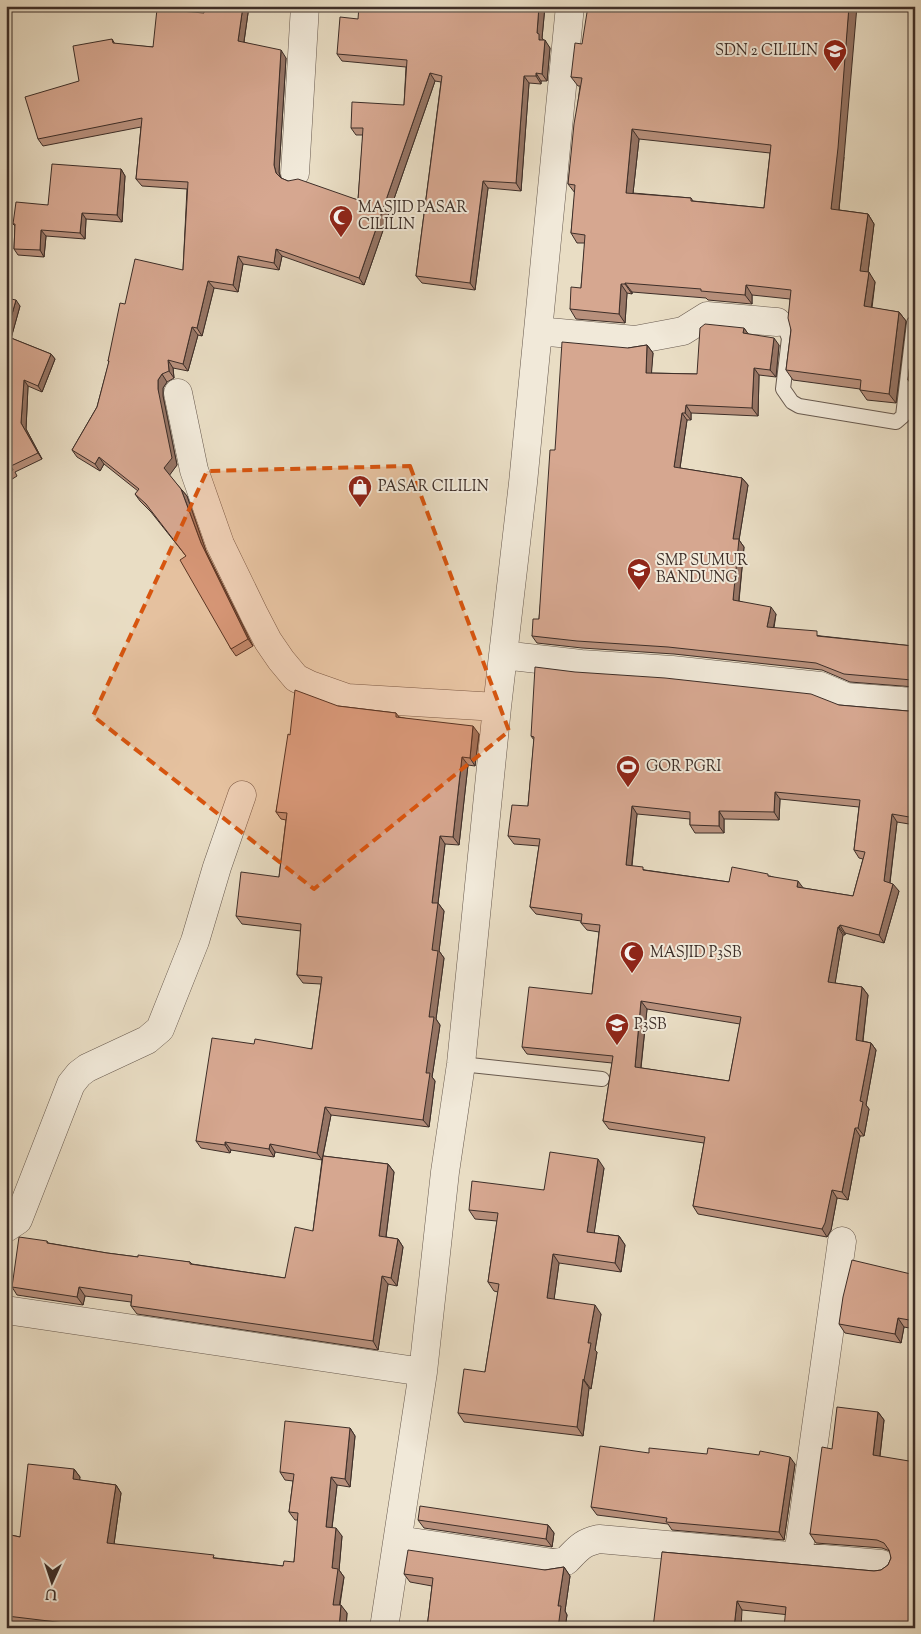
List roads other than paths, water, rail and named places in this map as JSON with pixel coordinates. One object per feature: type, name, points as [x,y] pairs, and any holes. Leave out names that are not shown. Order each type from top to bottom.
[{"type":"street","points":[[295,173],[305,6]]},
{"type":"street","points":[[384,1628],[423,1372],[446,1172],[461,1064],[497,706],[523,483],[570,6]]},
{"type":"street","points":[[538,331],[635,340],[683,332],[707,316],[777,322]]},
{"type":"street","points":[[178,393],[194,470],[220,544],[268,641],[296,678],[347,698],[497,706]]},
{"type":"street","points":[[503,655],[581,664],[672,670],[820,686],[846,697],[900,700],[915,703]]},
{"type":"street","points":[[6,1228],[18,1220],[74,1080],[87,1068],[147,1040],[160,1029],[195,941],[216,867],[242,795]]},
{"type":"street","points":[[798,1556],[842,1241]]},
{"type":"street","points":[[6,1310],[423,1372]]},
{"type":"street","points":[[398,1540],[552,1563],[566,1561],[579,1547],[588,1541],[599,1539],[881,1564]]},
{"type":"lane","points":[[777,322],[784,326],[789,338],[783,389],[792,402],[799,406],[896,422],[903,416],[914,323]]},
{"type":"lane","points":[[461,1064],[602,1079]]},
{"type":"place","name":"SDN 2 CILILIN","points":[[835,72]]},
{"type":"place","name":"MASJID PASAR CILILIN","points":[[341,238]]},
{"type":"place","name":"PASAR CILILIN","points":[[360,508]]},
{"type":"place","name":"SMP SUMUR BANDUNG","points":[[639,591]]},
{"type":"place","name":"GOR PGRI","points":[[628,788]]},
{"type":"place","name":"MASJID P3SB","points":[[632,974]]},
{"type":"place","name":"P3SB","points":[[617,1046]]}]
